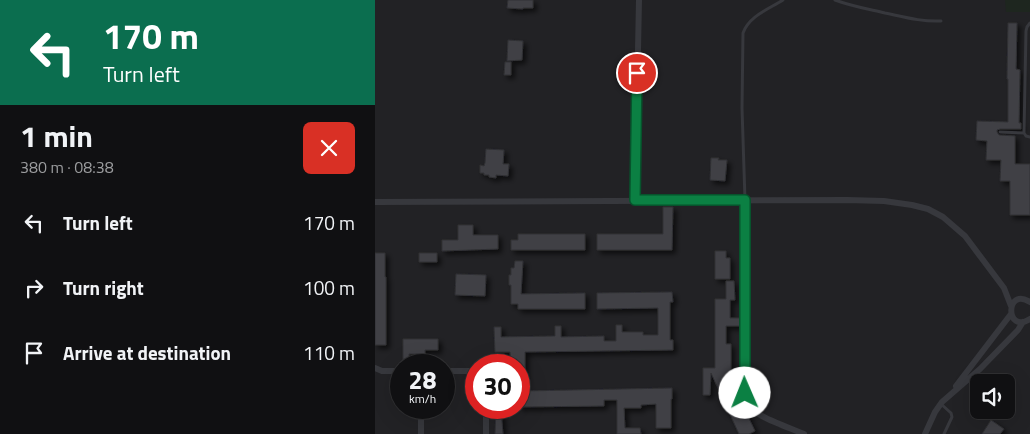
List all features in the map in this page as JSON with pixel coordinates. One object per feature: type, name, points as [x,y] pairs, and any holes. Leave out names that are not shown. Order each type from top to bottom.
[{"type":"street","points":[[635,200],[639,0]]},
{"type":"street","points":[[745,200],[745,393],[748,403],[761,417],[804,434]]},
{"type":"street","points":[[375,202],[847,200],[884,201],[928,209],[943,217],[965,236],[1005,288],[1011,306],[1011,314],[950,395]]},
{"type":"street","points":[[1005,288],[1024,300]]},
{"type":"street","points":[[1011,306],[1016,300],[1024,300],[1030,293]]},
{"type":"street","points":[[1011,314],[1016,320],[1027,322]]},
{"type":"street","points":[[925,434],[940,404],[980,369],[1027,322]]},
{"type":"street","points":[[375,368],[381,371],[390,371]]},
{"type":"street","points":[[421,419],[421,434]]},
{"type":"street","points":[[486,419],[486,434]]},
{"type":"lane","points":[[745,200],[742,108],[743,33],[751,20],[783,0]]},
{"type":"lane","points":[[835,0],[913,19],[941,20]]},
{"type":"lane","points":[[1024,133],[1026,31],[1030,23]]},
{"type":"lane","points":[[1001,132],[1024,133],[1030,137]]},
{"type":"lane","points":[[940,404],[952,416],[944,434]]},
{"type":"shaded area","points":[[375,0],[1030,0],[1030,434],[375,434]]},
{"type":"shaded area","points":[[1005,0],[1030,0],[1030,12],[1006,12]]},
{"type":"building","points":[[508,0],[533,0],[533,8],[507,8]]},
{"type":"building","points":[[1008,23],[1017,23],[1016,69],[1020,70],[1019,123],[1021,123],[1021,129],[1000,129],[997,132],[999,135],[1015,136],[1015,164],[1030,164],[1030,215],[1010,215],[1010,181],[1000,181],[1001,160],[986,160],[987,141],[976,140],[977,121],[1008,122]]},
{"type":"building","points":[[508,40],[523,41],[522,60],[507,61]]},
{"type":"building","points":[[505,62],[511,62],[511,75],[504,75]]},
{"type":"building","points":[[486,149],[504,150],[503,164],[509,164],[508,176],[496,175],[496,178],[480,173],[480,165],[484,166],[485,163]]},
{"type":"building","points":[[711,158],[727,160],[725,181],[710,180]]},
{"type":"building","points":[[663,207],[673,207],[672,250],[597,250],[597,234],[663,234]]},
{"type":"building","points":[[458,225],[473,225],[473,235],[498,235],[498,249],[442,251],[442,240],[458,240]]},
{"type":"building","points":[[518,234],[585,234],[585,250],[511,250],[511,240],[518,240]]},
{"type":"building","points":[[715,251],[726,251],[726,258],[730,258],[730,279],[715,279]]},
{"type":"building","points":[[375,253],[385,253],[386,345],[375,345]]},
{"type":"building","points":[[419,253],[437,253],[437,262],[419,262]]},
{"type":"building","points":[[515,261],[523,261],[521,294],[585,293],[585,309],[518,309],[518,304],[511,304],[511,285],[509,285],[509,275],[511,275],[511,268],[514,268]]},
{"type":"building","points":[[456,274],[486,275],[485,296],[455,295]]},
{"type":"building","points":[[726,281],[734,281],[735,300],[730,300],[730,318],[740,318],[740,326],[726,326],[726,344],[731,344],[731,379],[740,379],[740,387],[734,387],[755,431],[749,434],[739,434],[711,373],[710,395],[703,395],[703,368],[715,368],[715,299],[726,299]]},
{"type":"building","points":[[672,292],[673,302],[670,302],[670,340],[673,340],[673,350],[525,352],[525,354],[495,352],[494,327],[501,327],[501,337],[555,336],[555,326],[561,326],[561,337],[604,336],[604,341],[616,341],[616,325],[622,325],[622,332],[643,332],[643,335],[658,335],[658,308],[597,309],[597,293]]},
{"type":"building","points":[[403,339],[438,339],[438,350],[425,350],[425,354],[403,354]]},
{"type":"building","points":[[672,388],[671,428],[656,428],[656,404],[641,405],[641,408],[624,408],[625,428],[640,428],[641,434],[617,434],[617,400],[604,400],[604,406],[530,407],[530,391]]},
{"type":"building","points":[[496,419],[502,419],[503,434],[495,434]]},
{"type":"building","points":[[991,420],[1004,429],[1000,434],[982,434]]},
{"type":"route","points":[[637,73],[635,200],[745,200],[745,393]]}]
